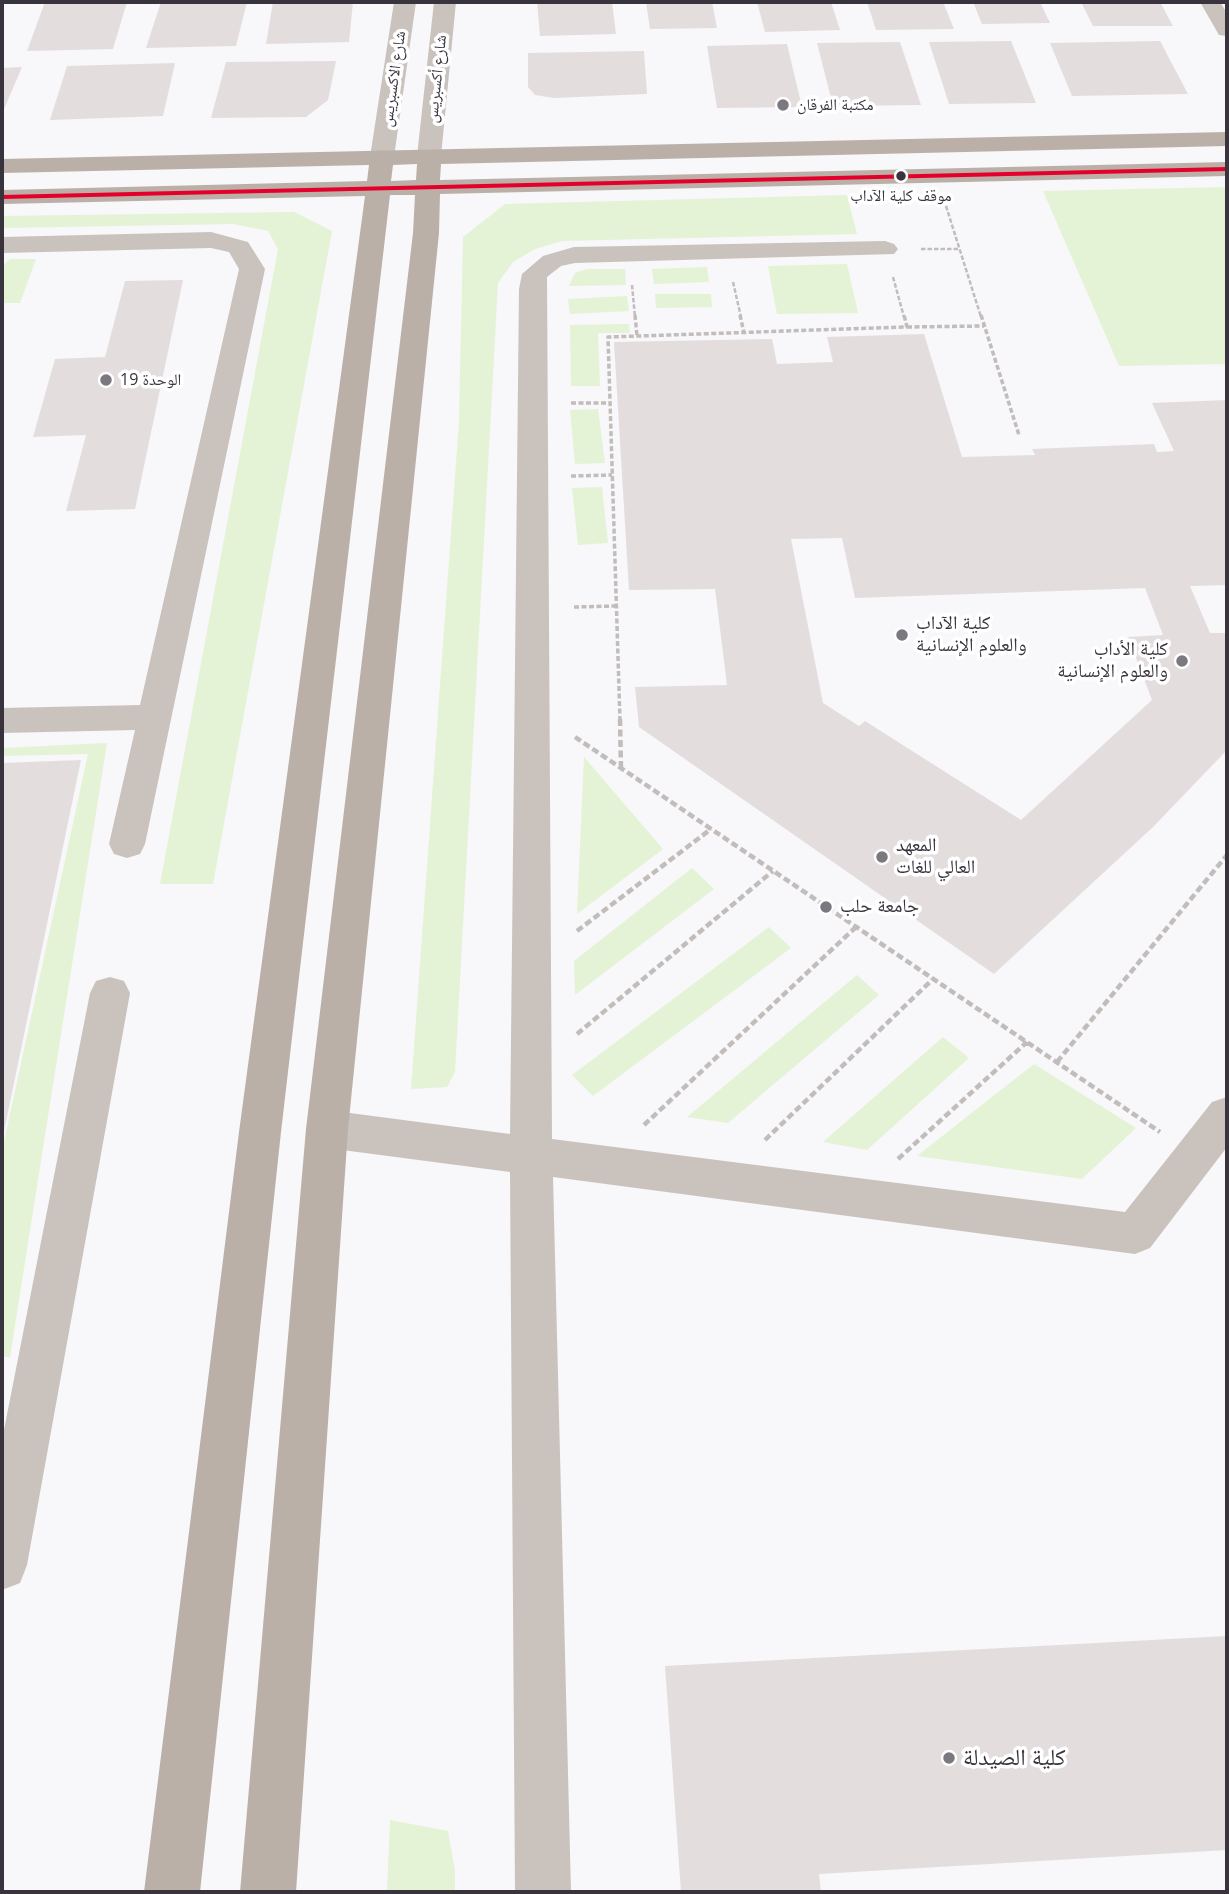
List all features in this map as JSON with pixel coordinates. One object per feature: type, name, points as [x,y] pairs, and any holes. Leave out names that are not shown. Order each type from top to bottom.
[{"type":"main road","points":[[2,166],[428,172],[1227,139]]},
{"type":"main road","points":[[428,172],[936,175],[1227,169]]},
{"type":"main road","points":[[268,1892],[327,1129],[426,233],[428,172]]},
{"type":"main road","points":[[2,197],[380,173]]},
{"type":"main road","points":[[172,1892],[260,1132],[380,173]]},
{"type":"street","name":"شارع الاكسبريس","points":[[380,173],[405,2]]},
{"type":"street","name":"شارع أكسبريس","points":[[428,172],[445,2]]},
{"type":"street","points":[[1210,2],[1227,30]]},
{"type":"street","points":[[2,245],[211,240],[239,247],[252,269],[127,844]]},
{"type":"street","points":[[543,1892],[531,1154],[532,289],[536,274],[552,261],[574,255],[885,249]]},
{"type":"street","points":[[2,720],[155,717]]},
{"type":"street","points":[[2,1566],[17,1407],[110,993]]},
{"type":"street","points":[[327,1129],[1135,1234],[1227,1115]]},
{"type":"path","points":[[936,175],[1019,435]]},
{"type":"path","points":[[885,249],[907,327]]},
{"type":"path","points":[[727,252],[744,333]]},
{"type":"path","points":[[629,254],[637,337]]},
{"type":"path","points":[[621,768],[608,337],[984,326]]},
{"type":"path","points":[[532,708],[1195,1156]]},
{"type":"path","points":[[531,966],[711,829]]},
{"type":"path","points":[[1057,1062],[1227,855]]},
{"type":"path","points":[[531,1072],[773,871]]},
{"type":"path","points":[[603,1163],[856,927]]},
{"type":"path","points":[[724,1179],[933,979]]},
{"type":"path","points":[[856,1197],[1027,1042]]},
{"type":"green space","points":[[1227,187],[1227,364],[1119,366],[1043,191]]},
{"type":"green space","points":[[847,195],[857,234],[562,241],[535,249],[513,262],[498,283],[455,1072],[447,1087],[411,1089],[459,421],[463,237],[505,204]]},
{"type":"green space","points":[[294,212],[332,231],[213,884],[160,884],[278,249],[268,231],[233,224],[2,228],[2,216]]},
{"type":"green space","points":[[10,259],[36,259],[20,303],[2,303],[2,266]]},
{"type":"green space","points":[[847,264],[858,313],[777,314],[768,266]]},
{"type":"green space","points":[[707,267],[709,282],[654,284],[652,269]]},
{"type":"green space","points":[[587,269],[625,269],[626,285],[569,286],[575,273]]},
{"type":"green space","points":[[655,294],[711,294],[712,307],[656,308]]},
{"type":"green space","points":[[627,296],[629,311],[570,314],[568,299]]},
{"type":"green space","points":[[629,324],[630,333],[598,333],[600,386],[571,386],[570,325]]},
{"type":"green space","points":[[598,409],[605,463],[575,464],[570,410]]},
{"type":"green space","points":[[602,487],[608,543],[578,545],[572,488]]},
{"type":"green space","points":[[107,743],[10,1357],[2,1357],[2,1151],[88,754],[2,756],[2,748]]},
{"type":"green space","points":[[584,757],[663,849],[577,914]]},
{"type":"green space","points":[[692,868],[714,889],[575,995],[574,961]]},
{"type":"green space","points":[[769,927],[791,948],[593,1096],[572,1075]]},
{"type":"green space","points":[[857,975],[879,995],[728,1123],[687,1117]]},
{"type":"green space","points":[[943,1037],[969,1058],[867,1150],[823,1142]]},
{"type":"green space","points":[[1034,1064],[1136,1128],[1082,1179],[917,1156]]},
{"type":"green space","points":[[390,1820],[448,1831],[455,1871],[455,1892],[387,1892]]},
{"type":"building","points":[[45,2],[127,2],[113,49],[27,51]]},
{"type":"building","points":[[161,2],[247,2],[236,46],[146,48]]},
{"type":"building","points":[[273,2],[353,2],[349,42],[266,44]]},
{"type":"building","points":[[537,2],[612,2],[616,34],[540,36]]},
{"type":"building","points":[[646,2],[712,2],[717,28],[650,29]]},
{"type":"building","points":[[757,2],[831,2],[840,30],[765,32]]},
{"type":"building","points":[[867,2],[943,2],[954,29],[876,30]]},
{"type":"building","points":[[973,2],[1040,2],[1050,23],[982,24]]},
{"type":"building","points":[[1081,2],[1160,2],[1173,26],[1093,26]]},
{"type":"building","points":[[1011,41],[1036,103],[949,104],[929,42]]},
{"type":"building","points":[[1160,41],[1188,94],[1072,96],[1050,43]]},
{"type":"building","points":[[900,42],[921,105],[833,106],[817,43]]},
{"type":"building","points":[[787,44],[802,107],[717,108],[707,46]]},
{"type":"building","points":[[644,51],[647,94],[554,98],[535,95],[528,87],[528,53]]},
{"type":"building","points":[[336,61],[328,100],[306,117],[211,118],[226,62]]},
{"type":"building","points":[[175,63],[163,116],[50,120],[67,66]]},
{"type":"building","points":[[22,67],[2,114],[2,68]]},
{"type":"building","name":"الوحدة 19","points":[[183,280],[135,509],[66,511],[86,435],[33,437],[55,359],[105,357],[125,281]]},
{"type":"building","name":"كلية الأداب والعلوم الإنسانية","points":[[924,334],[962,457],[1035,455],[1032,449],[1154,444],[1157,452],[1174,451],[1152,403],[1227,400],[1227,585],[1190,586],[1210,633],[1227,633],[1227,750],[1153,827],[994,974],[639,727],[635,687],[727,685],[715,589],[629,590],[614,342],[772,339],[777,364],[833,362],[827,337]],"holes":[[[842,538],[855,598],[1145,588],[1163,635],[1128,637],[1152,700],[1021,820],[865,721],[859,726],[823,703],[791,539]]]},
{"type":"building","points":[[81,760],[3,1136],[2,1136],[2,763]]},
{"type":"building","name":"كلية الصيدلة","points":[[1227,1636],[1227,1850],[819,1874],[821,1892],[681,1892],[665,1666]]},
{"type":"transit line","points":[[2,197],[1227,169]]},
{"type":"place","name":"مكتبة الفرقان","points":[[783,105]]},
{"type":"place","name":"موقف كلية الآداب","points":[[901,176]]},
{"type":"place","name":"الوحدة 19","points":[[106,380]]},
{"type":"place","name":"كلية الآداب والعلوم الإنسانية","points":[[902,635]]},
{"type":"place","name":"كلية الأداب والعلوم الإنسانية","points":[[1182,661]]},
{"type":"place","name":"المعهد العالي للغات","points":[[882,857]]},
{"type":"place","name":"جامعة حلب","points":[[826,907]]},
{"type":"place","name":"كلية الصيدلة","points":[[949,1758]]}]
